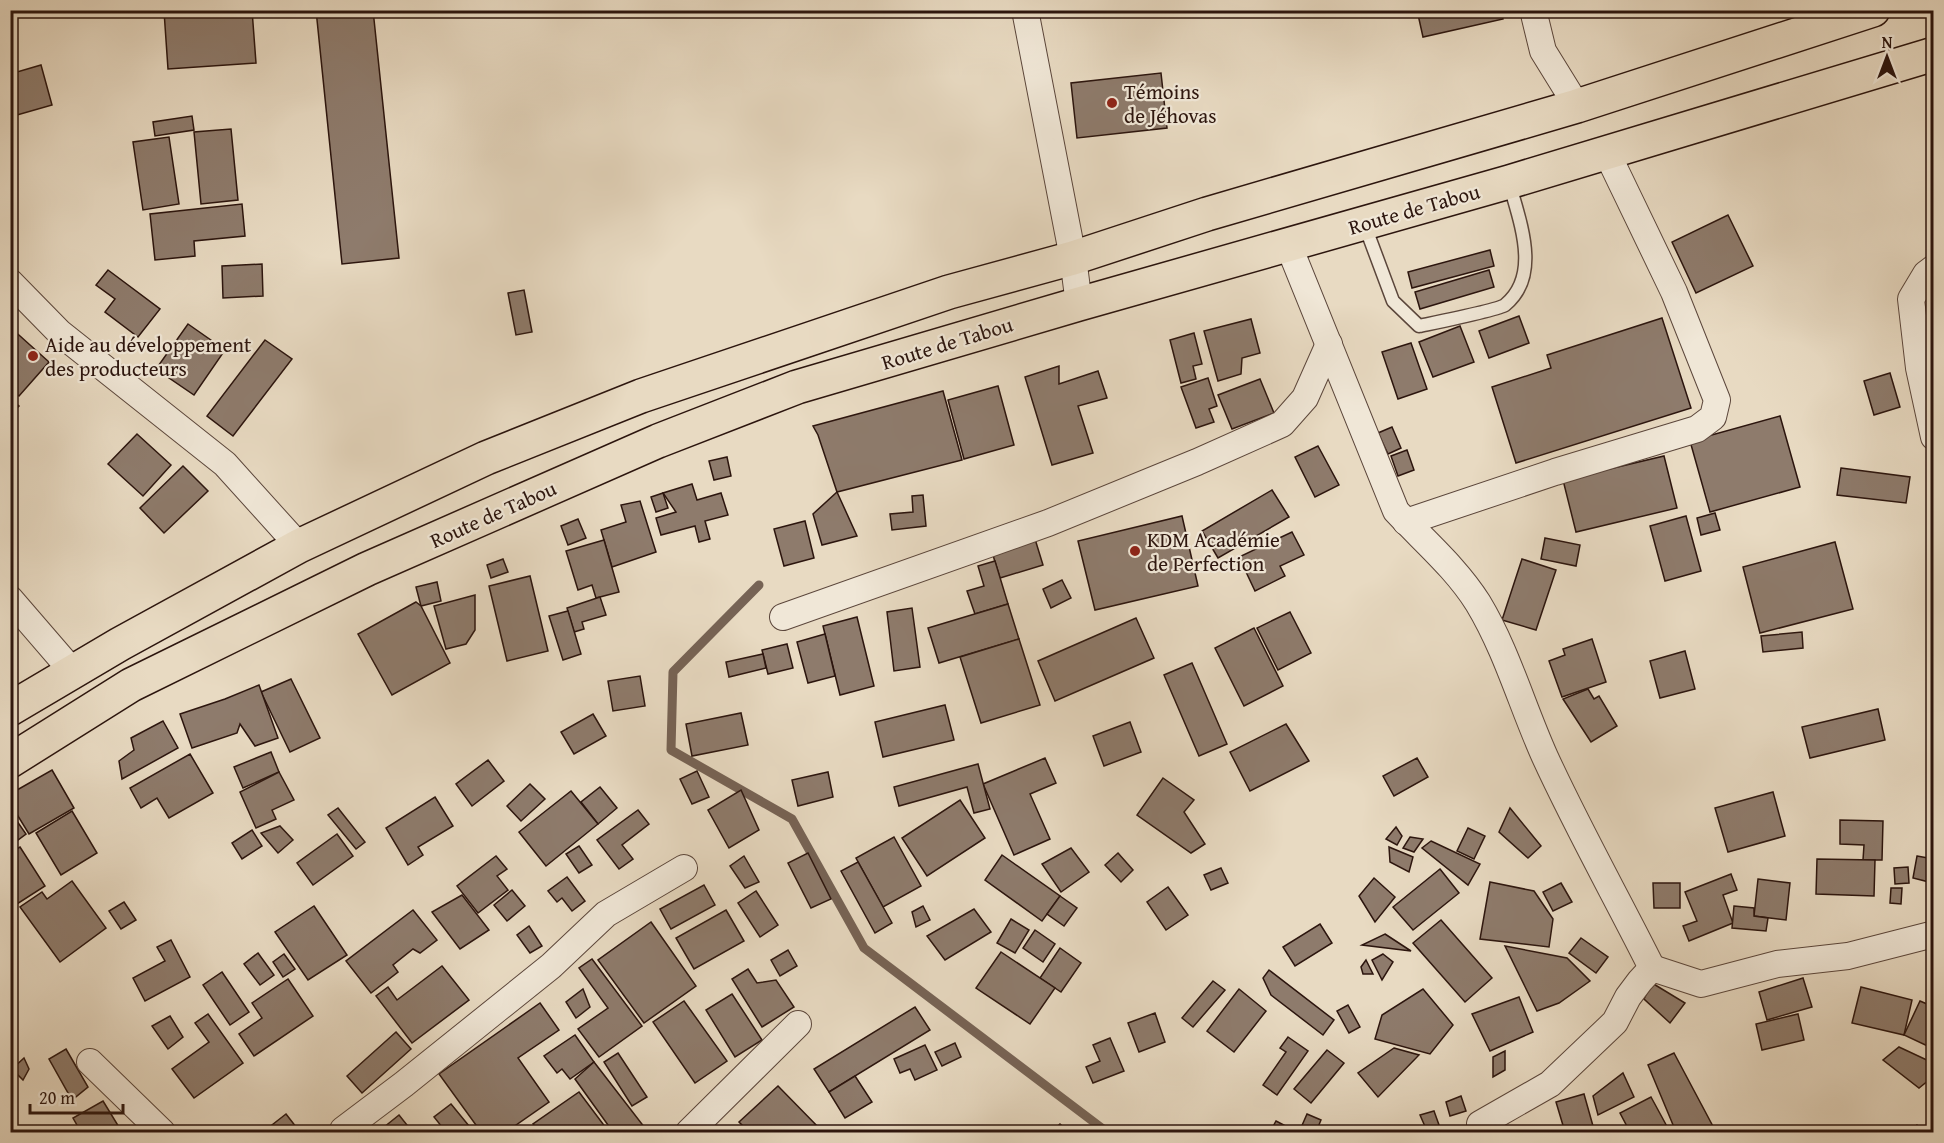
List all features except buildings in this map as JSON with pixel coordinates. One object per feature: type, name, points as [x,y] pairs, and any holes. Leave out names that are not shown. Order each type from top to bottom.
[{"type":"main road","points":[[10,709],[120,644],[299,546],[486,458],[641,396],[949,292],[1073,258],[1207,214],[1577,106],[1873,10]]},
{"type":"main road","name":"Route de Tabou","points":[[10,761],[142,680],[368,569],[658,441],[797,387],[1287,244],[1509,182],[1934,54]]},
{"type":"street","points":[[1025,10],[1073,258],[1079,304]]},
{"type":"street","points":[[1533,10],[1543,51],[1577,106]]},
{"type":"street","points":[[1406,522],[1554,472],[1697,429],[1713,417],[1717,400],[1674,292],[1607,153]]},
{"type":"street","points":[[1287,244],[1396,511],[1458,574],[1478,603],[1500,645],[1545,756],[1652,968],[1701,984],[1777,964],[1848,956],[1934,934]]},
{"type":"street","points":[[1934,268],[1926,274],[1911,299],[1919,368],[1934,437]]},
{"type":"street","points":[[10,282],[60,333],[225,464],[299,546]]},
{"type":"street","points":[[783,617],[1048,524],[1282,424],[1305,398],[1329,344]]},
{"type":"street","points":[[10,599],[73,672]]},
{"type":"street","points":[[342,1132],[552,966],[606,914],[684,868]]},
{"type":"street","points":[[1480,1124],[1550,1084],[1615,1022],[1628,997],[1652,968]]},
{"type":"street","points":[[689,1132],[798,1024]]},
{"type":"street","points":[[90,1062],[162,1132]]},
{"type":"lane","points":[[1364,224],[1393,301],[1419,326],[1504,306],[1523,282],[1526,246],[1509,182]]},
{"type":"waterway","points":[[759,585],[673,672],[671,750],[792,819],[864,948],[1107,1132]]},
{"type":"place","name":"Témoins de Jéhovas","points":[[1112,103]]},
{"type":"place","name":"Aide au développement des producteurs","points":[[33,356]]},
{"type":"place","name":"KDM Académie de Perfection","points":[[1135,551]]}]
